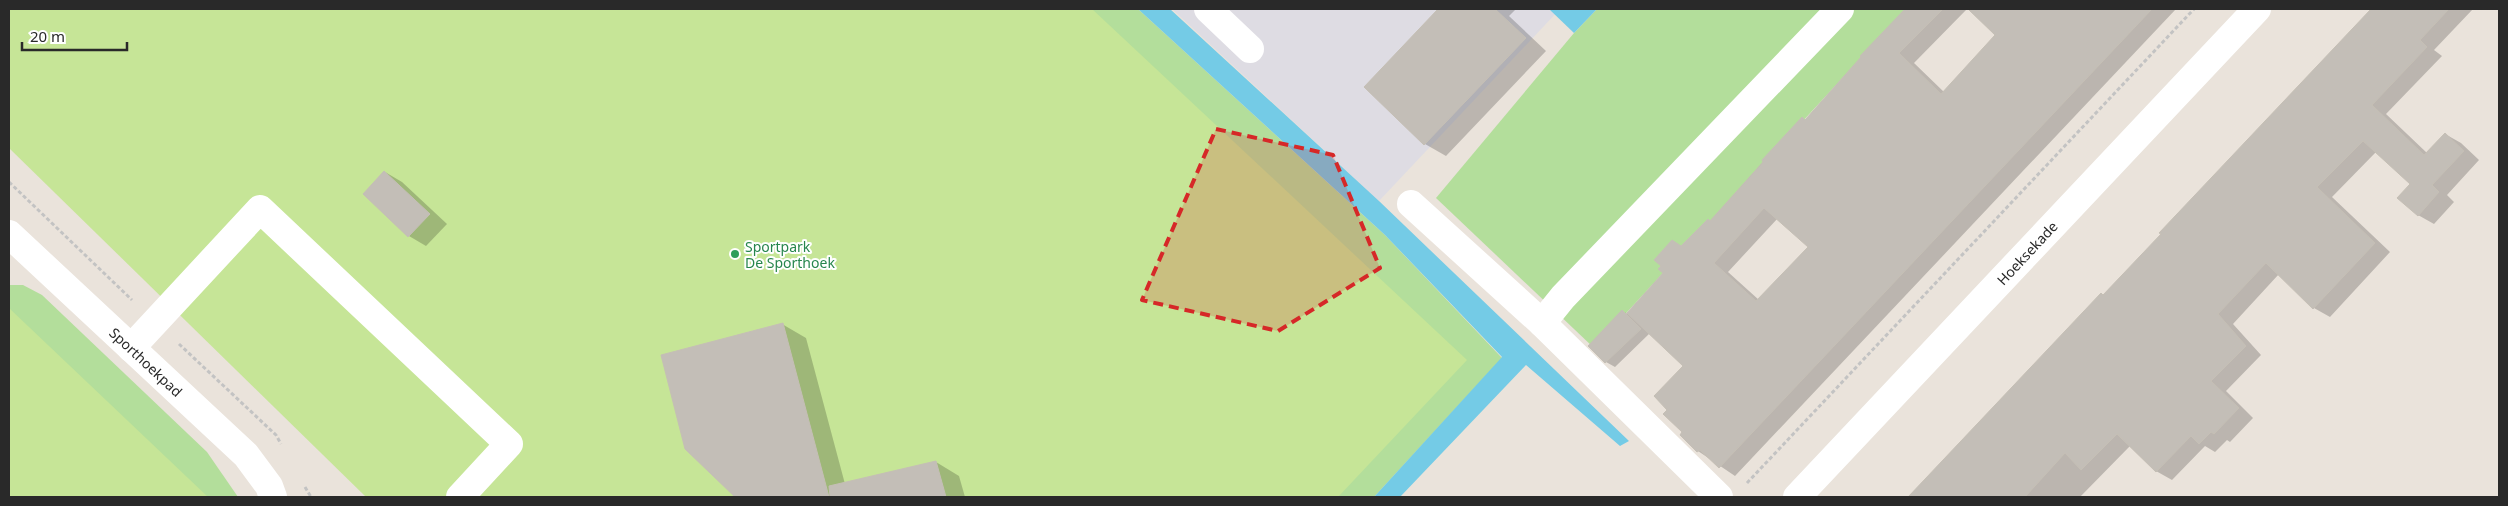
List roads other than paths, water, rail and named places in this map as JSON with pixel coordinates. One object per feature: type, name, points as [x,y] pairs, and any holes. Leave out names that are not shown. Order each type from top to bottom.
[{"type":"street","points":[[1208,9],[1250,49]]},
{"type":"street","points":[[1542,323],[1563,297],[1840,9]]},
{"type":"street","name":"Hoeksekade","points":[[1797,497],[2258,9]]},
{"type":"street","points":[[1411,204],[1730,494]]},
{"type":"street","points":[[131,348],[260,209],[509,444],[460,497]]},
{"type":"street","name":"Sporthoekpad","points":[[9,234],[246,455],[269,486],[273,497]]},
{"type":"water","points":[[1138,9],[1170,9],[1379,201],[1629,441],[1620,446],[1526,365],[1400,497],[1374,497],[1502,357],[1385,235]]},
{"type":"water","points":[[1549,9],[1597,9],[1574,33]]},
{"type":"place","name":"Sportpark De Sporthoek","points":[[735,254]]}]
